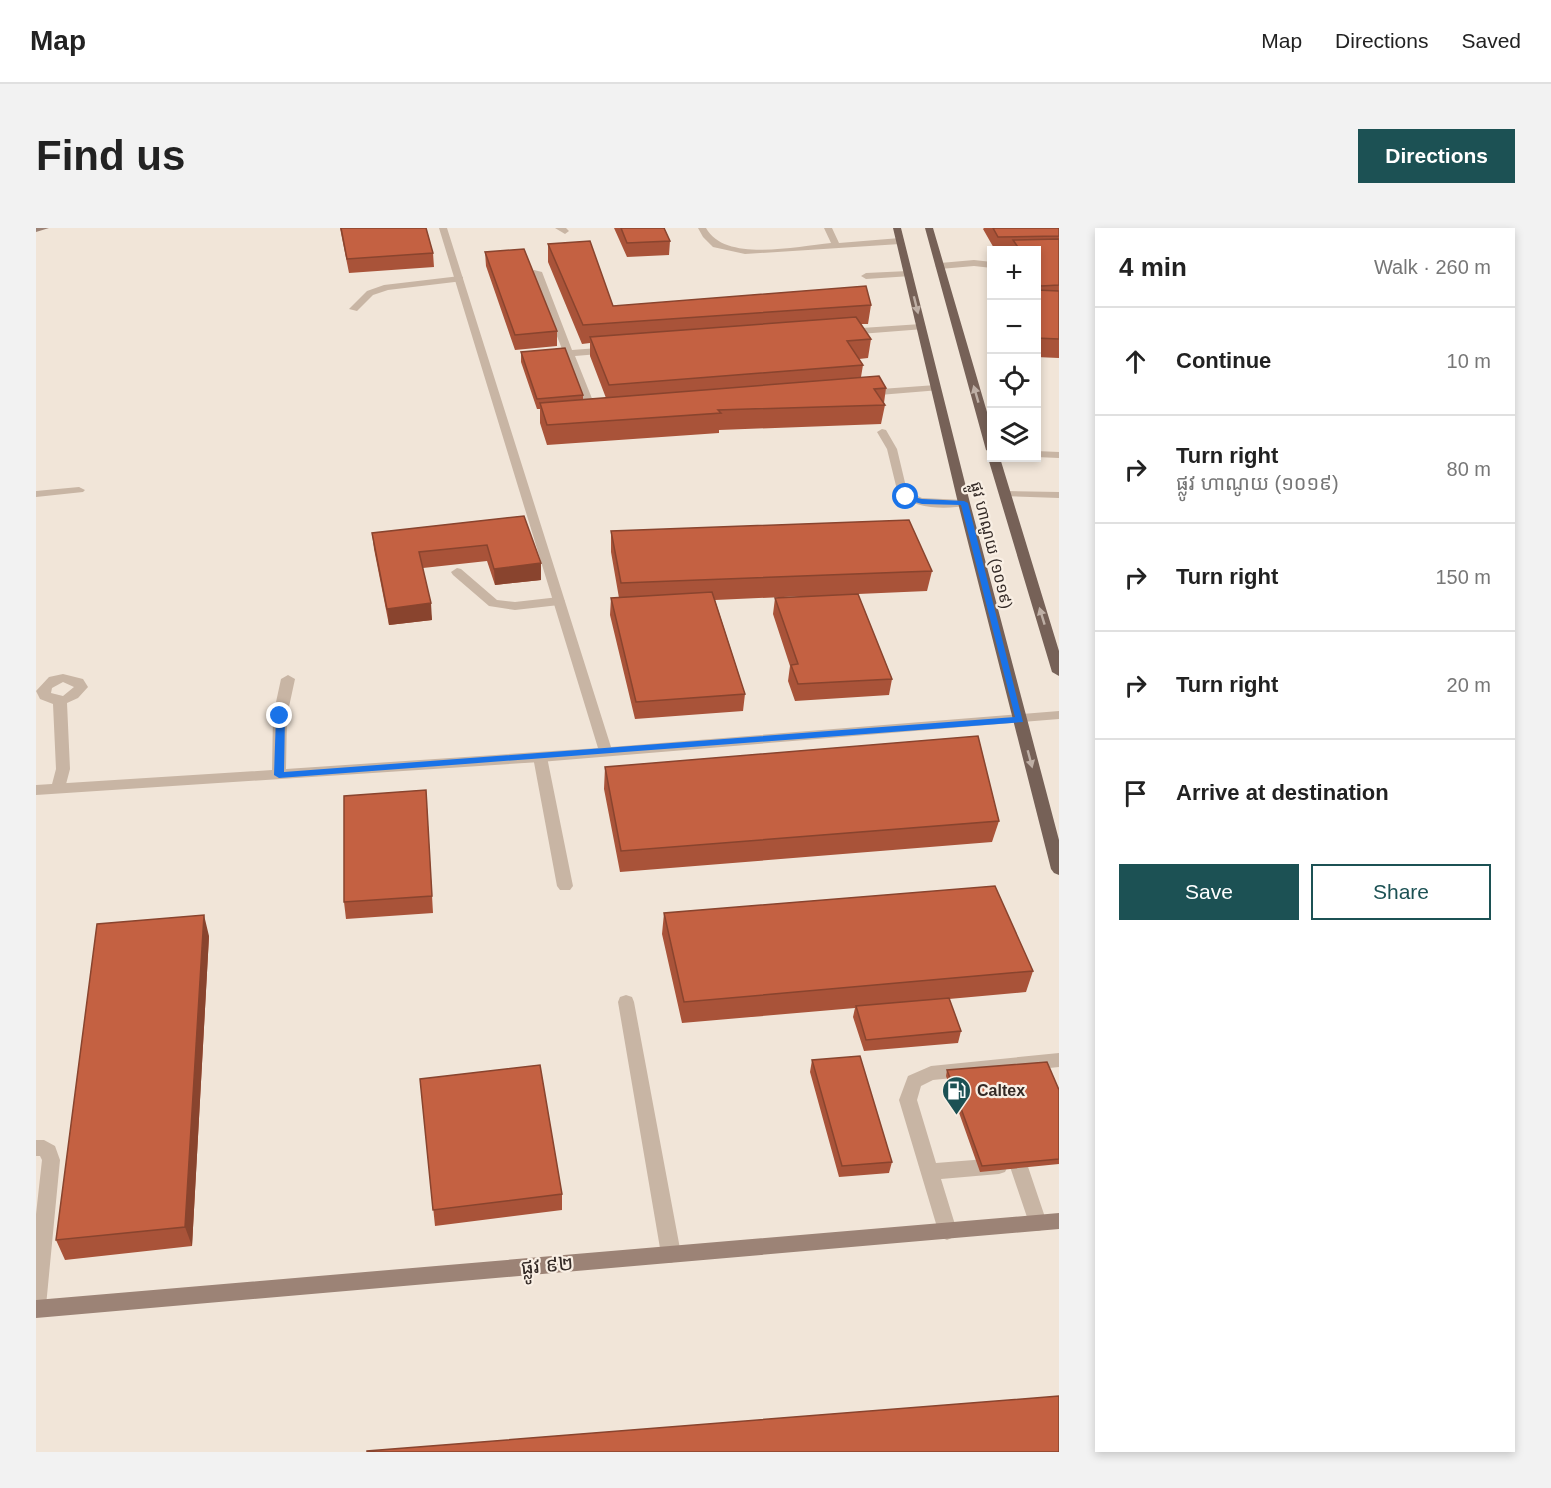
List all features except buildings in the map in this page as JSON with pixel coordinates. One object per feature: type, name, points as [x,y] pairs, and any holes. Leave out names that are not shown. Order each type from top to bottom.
[{"type":"main road","points":[[36,229],[45,228]]},
{"type":"main road","name":"ផ្លូវ ហាណូយ (១០១៩)","points":[[897,228],[964,503],[1059,869]]},
{"type":"main road","points":[[929,228],[987,432]]},
{"type":"main road","name":"ផ្លូវ ហាណូយ (១០១៩)","points":[[995,462],[1059,672]]},
{"type":"main road","name":"ផ្លូវ ៩២","points":[[36,1308],[1059,1221]]},
{"type":"street","points":[[443,228],[606,752]]},
{"type":"street","points":[[702,228],[707,239],[718,247],[731,251],[753,252],[900,241]]},
{"type":"street","points":[[828,228],[836,245]]},
{"type":"street","points":[[940,266],[974,263],[987,264]]},
{"type":"street","points":[[537,272],[588,403],[596,409],[607,412]]},
{"type":"street","points":[[866,276],[908,274]]},
{"type":"street","points":[[354,309],[370,293],[387,288],[460,279]]},
{"type":"street","points":[[839,333],[921,327]]},
{"type":"street","points":[[569,353],[627,349]]},
{"type":"street","points":[[854,394],[936,388]]},
{"type":"street","points":[[882,432],[892,449],[902,492],[906,497],[922,501],[964,503]]},
{"type":"street","points":[[1041,454],[1059,455]]},
{"type":"street","points":[[36,494],[79,490]]},
{"type":"street","points":[[1005,494],[1059,495]]},
{"type":"street","points":[[457,572],[493,603],[514,606],[559,601]]},
{"type":"street","points":[[279,775],[280,716],[288,679]]},
{"type":"street","points":[[36,707],[60,703],[63,769],[58,788]]},
{"type":"street","points":[[36,790],[540,757],[1020,720],[1059,715]]},
{"type":"street","points":[[540,757],[565,886]]},
{"type":"street","points":[[626,1002],[671,1254]]},
{"type":"street","points":[[947,1231],[908,1100],[914,1081],[931,1073],[1059,1059]]},
{"type":"street","points":[[985,1067],[992,1089]]},
{"type":"street","points":[[1007,1132],[1038,1223]]},
{"type":"street","points":[[36,1148],[44,1148],[49,1152],[51,1160],[36,1308]]},
{"type":"street","points":[[929,1172],[1038,1162]]},
{"type":"place","name":"Caltex","points":[[956,1116]]},
{"type":"route","points":[[280,716],[279,775],[1020,720],[964,503],[922,501],[906,497]]}]
